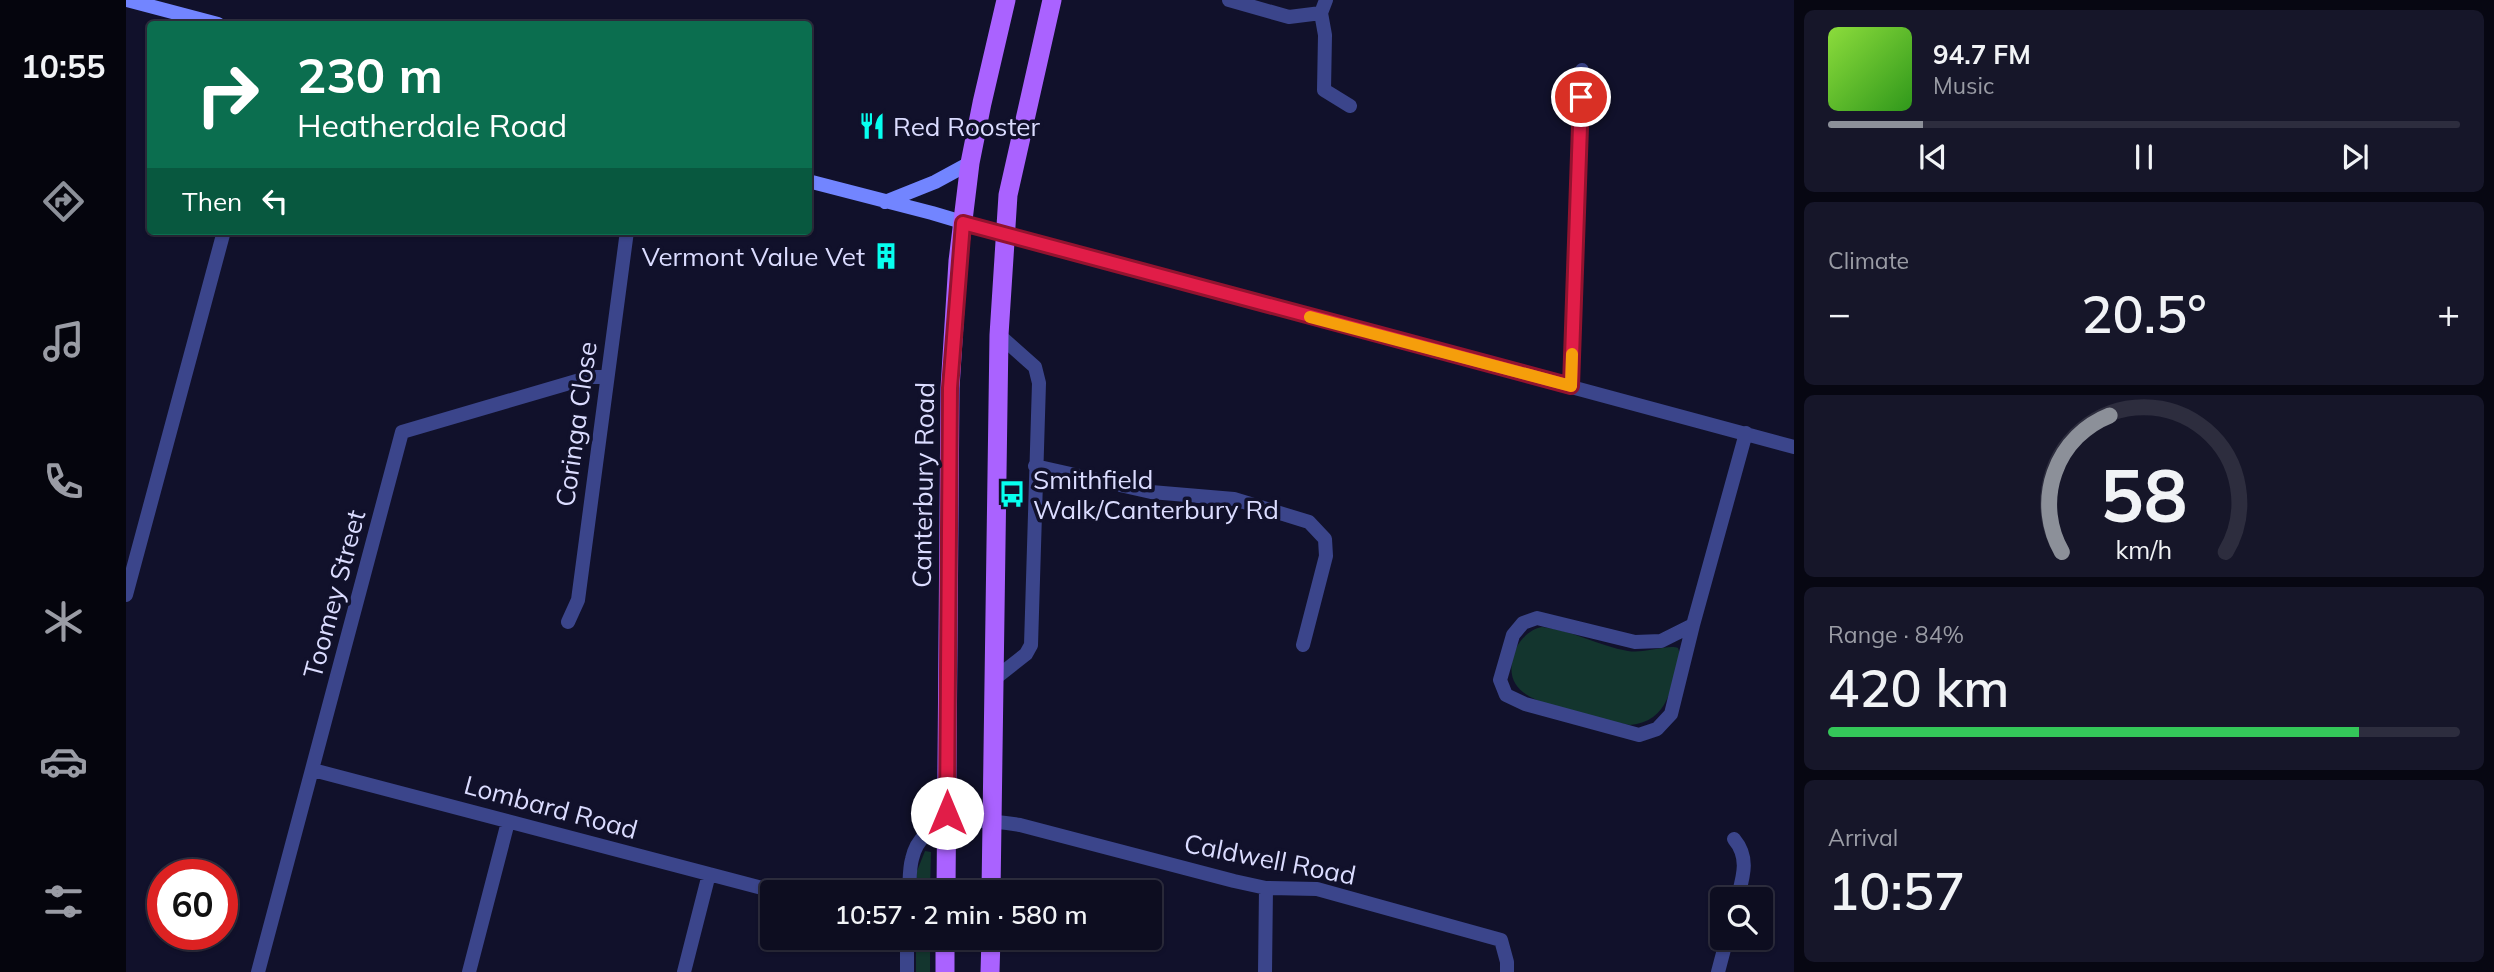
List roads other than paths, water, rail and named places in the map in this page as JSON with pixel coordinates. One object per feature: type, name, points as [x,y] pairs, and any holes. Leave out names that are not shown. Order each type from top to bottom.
[{"type":"main road","points":[[127,0],[162,5],[209,21]]},
{"type":"main road","name":"Canterbury Road","points":[[946,880],[950,388],[963,223],[971,163],[1006,0]]},
{"type":"main road","points":[[991,880],[999,335],[1010,182],[1052,0]]},
{"type":"main road","points":[[885,202],[935,182],[971,163]]},
{"type":"main road","points":[[812,182],[1006,235]]},
{"type":"main road","points":[[945,950],[945,972]]},
{"type":"main road","points":[[990,972],[991,950]]},
{"type":"street","points":[[1229,0],[1289,17],[1323,7],[1324,90],[1350,106]]},
{"type":"street","points":[[1571,386],[1582,70]]},
{"type":"street","points":[[126,595],[223,235]]},
{"type":"street","name":"Coringa Close","points":[[568,622],[578,600],[626,235]]},
{"type":"street","points":[[1006,235],[1794,447]]},
{"type":"street","points":[[993,680],[1026,654],[1031,645],[1039,383],[1035,367],[999,335]]},
{"type":"street","name":"Toomey Street","points":[[258,972],[402,432],[590,377],[607,377]]},
{"type":"street","points":[[1693,625],[1661,641],[1634,642],[1537,618],[1523,623],[1513,635],[1500,680],[1506,695],[1525,704],[1639,735],[1657,729],[1671,714],[1745,433]]},
{"type":"street","points":[[1035,466],[1151,492],[1234,499],[1309,522],[1325,539],[1326,556],[1303,645]]},
{"type":"street","name":"Lombard Road","points":[[313,769],[760,888]]},
{"type":"street","name":"Caldwell Road","points":[[947,824],[990,820],[1020,825],[1266,888],[1317,889],[1501,940],[1507,972]]},
{"type":"street","points":[[469,972],[508,822]]},
{"type":"street","points":[[910,880],[916,847],[931,829],[947,824]]},
{"type":"street","points":[[1734,839],[1743,849],[1745,871],[1741,887]]},
{"type":"street","points":[[684,972],[709,874]]},
{"type":"street","points":[[1265,972],[1266,888]]},
{"type":"street","points":[[907,950],[907,972]]},
{"type":"street","points":[[1718,972],[1724,950]]},
{"type":"place","name":"Red Rooster","points":[[872,126]]},
{"type":"place","name":"Vermont Value Vet","points":[[886,256]]},
{"type":"place","name":"Smithfield Walk/Canterbury Rd","points":[[1012,494]]}]
